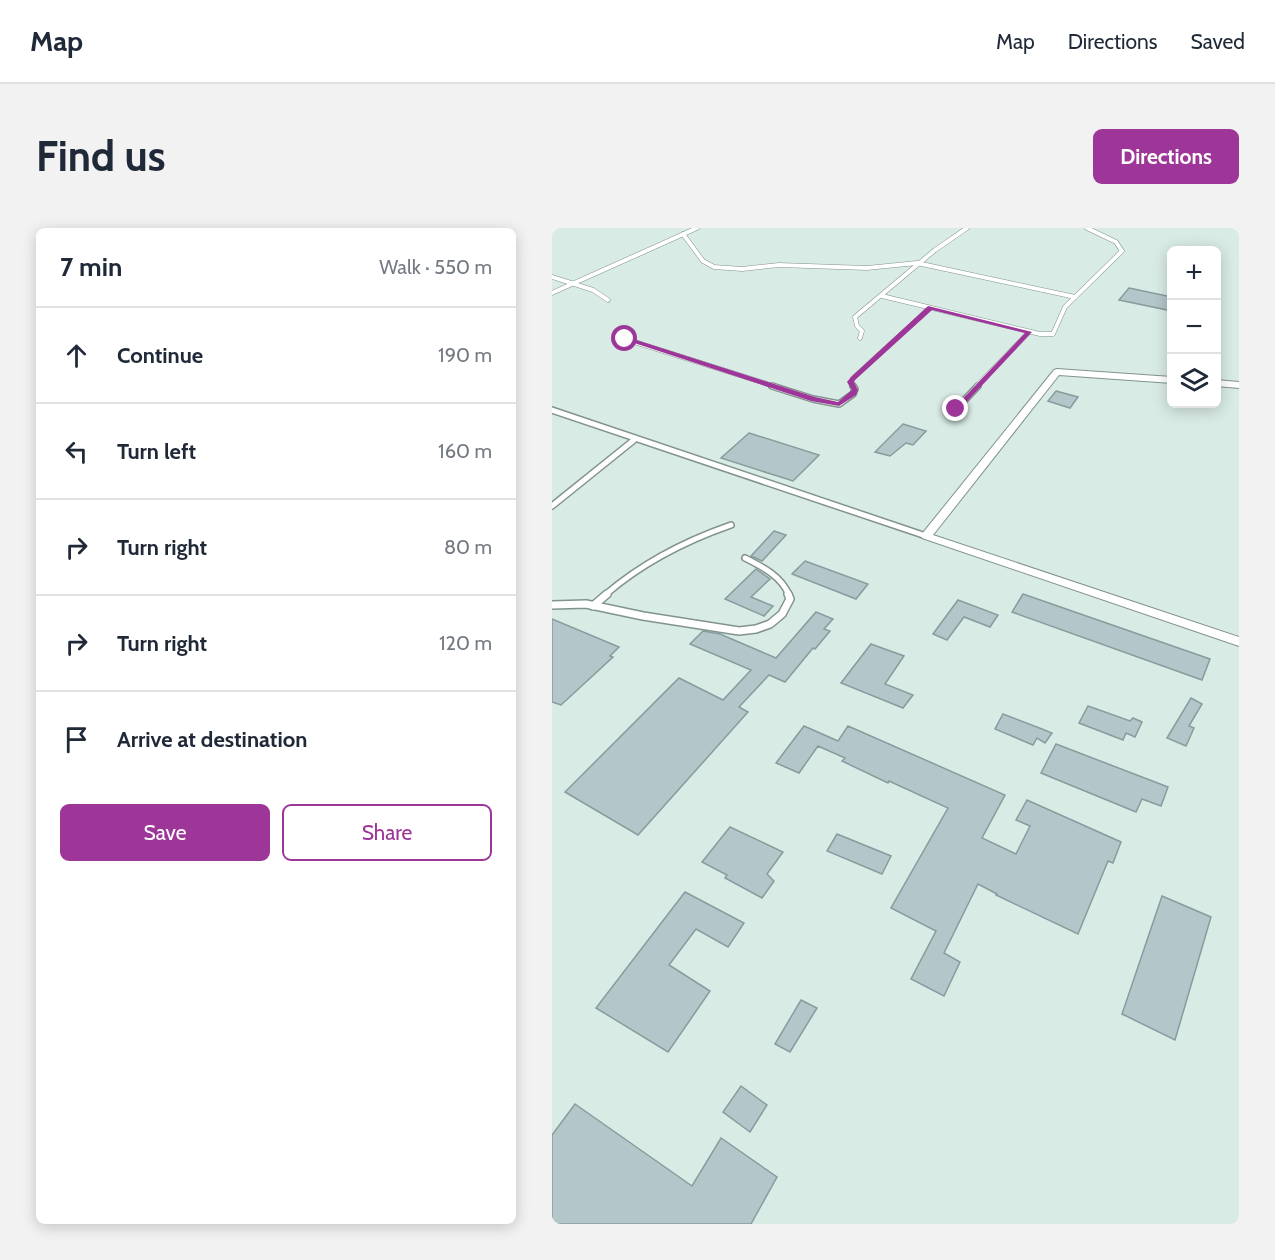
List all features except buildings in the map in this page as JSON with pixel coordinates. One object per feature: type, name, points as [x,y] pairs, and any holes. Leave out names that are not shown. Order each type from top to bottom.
[{"type":"street","points":[[1167,380],[1057,372],[926,536],[1239,642]]},
{"type":"street","points":[[1221,383],[1239,385]]},
{"type":"lane","points":[[552,293],[697,228]]},
{"type":"lane","points":[[860,338],[862,331],[857,326],[855,317],[882,296],[917,263],[967,228]]},
{"type":"lane","points":[[882,296],[1029,332],[1046,335],[1056,332],[1061,311],[1119,255],[1122,248],[1116,242],[1087,228]]},
{"type":"lane","points":[[683,234],[703,261],[723,268],[779,266],[867,268],[917,263],[1075,297]]},
{"type":"lane","points":[[552,277],[597,292],[608,300]]},
{"type":"lane","points":[[625,339],[813,399],[839,404],[853,394],[855,390],[850,382],[853,378],[930,308]]},
{"type":"lane","points":[[956,409],[1029,332]]},
{"type":"lane","points":[[552,410],[634,440],[926,536]]},
{"type":"lane","points":[[552,506],[634,440]]},
{"type":"lane","points":[[593,606],[637,568],[658,555],[698,536],[731,525]]},
{"type":"lane","points":[[552,605],[593,606],[633,615],[739,631],[763,628],[788,608],[790,599],[788,591],[773,574],[745,558]]},
{"type":"route","points":[[625,339],[813,399],[839,404],[853,394],[855,390],[850,382],[853,378],[867,368],[930,308],[1029,332],[956,409]]}]
